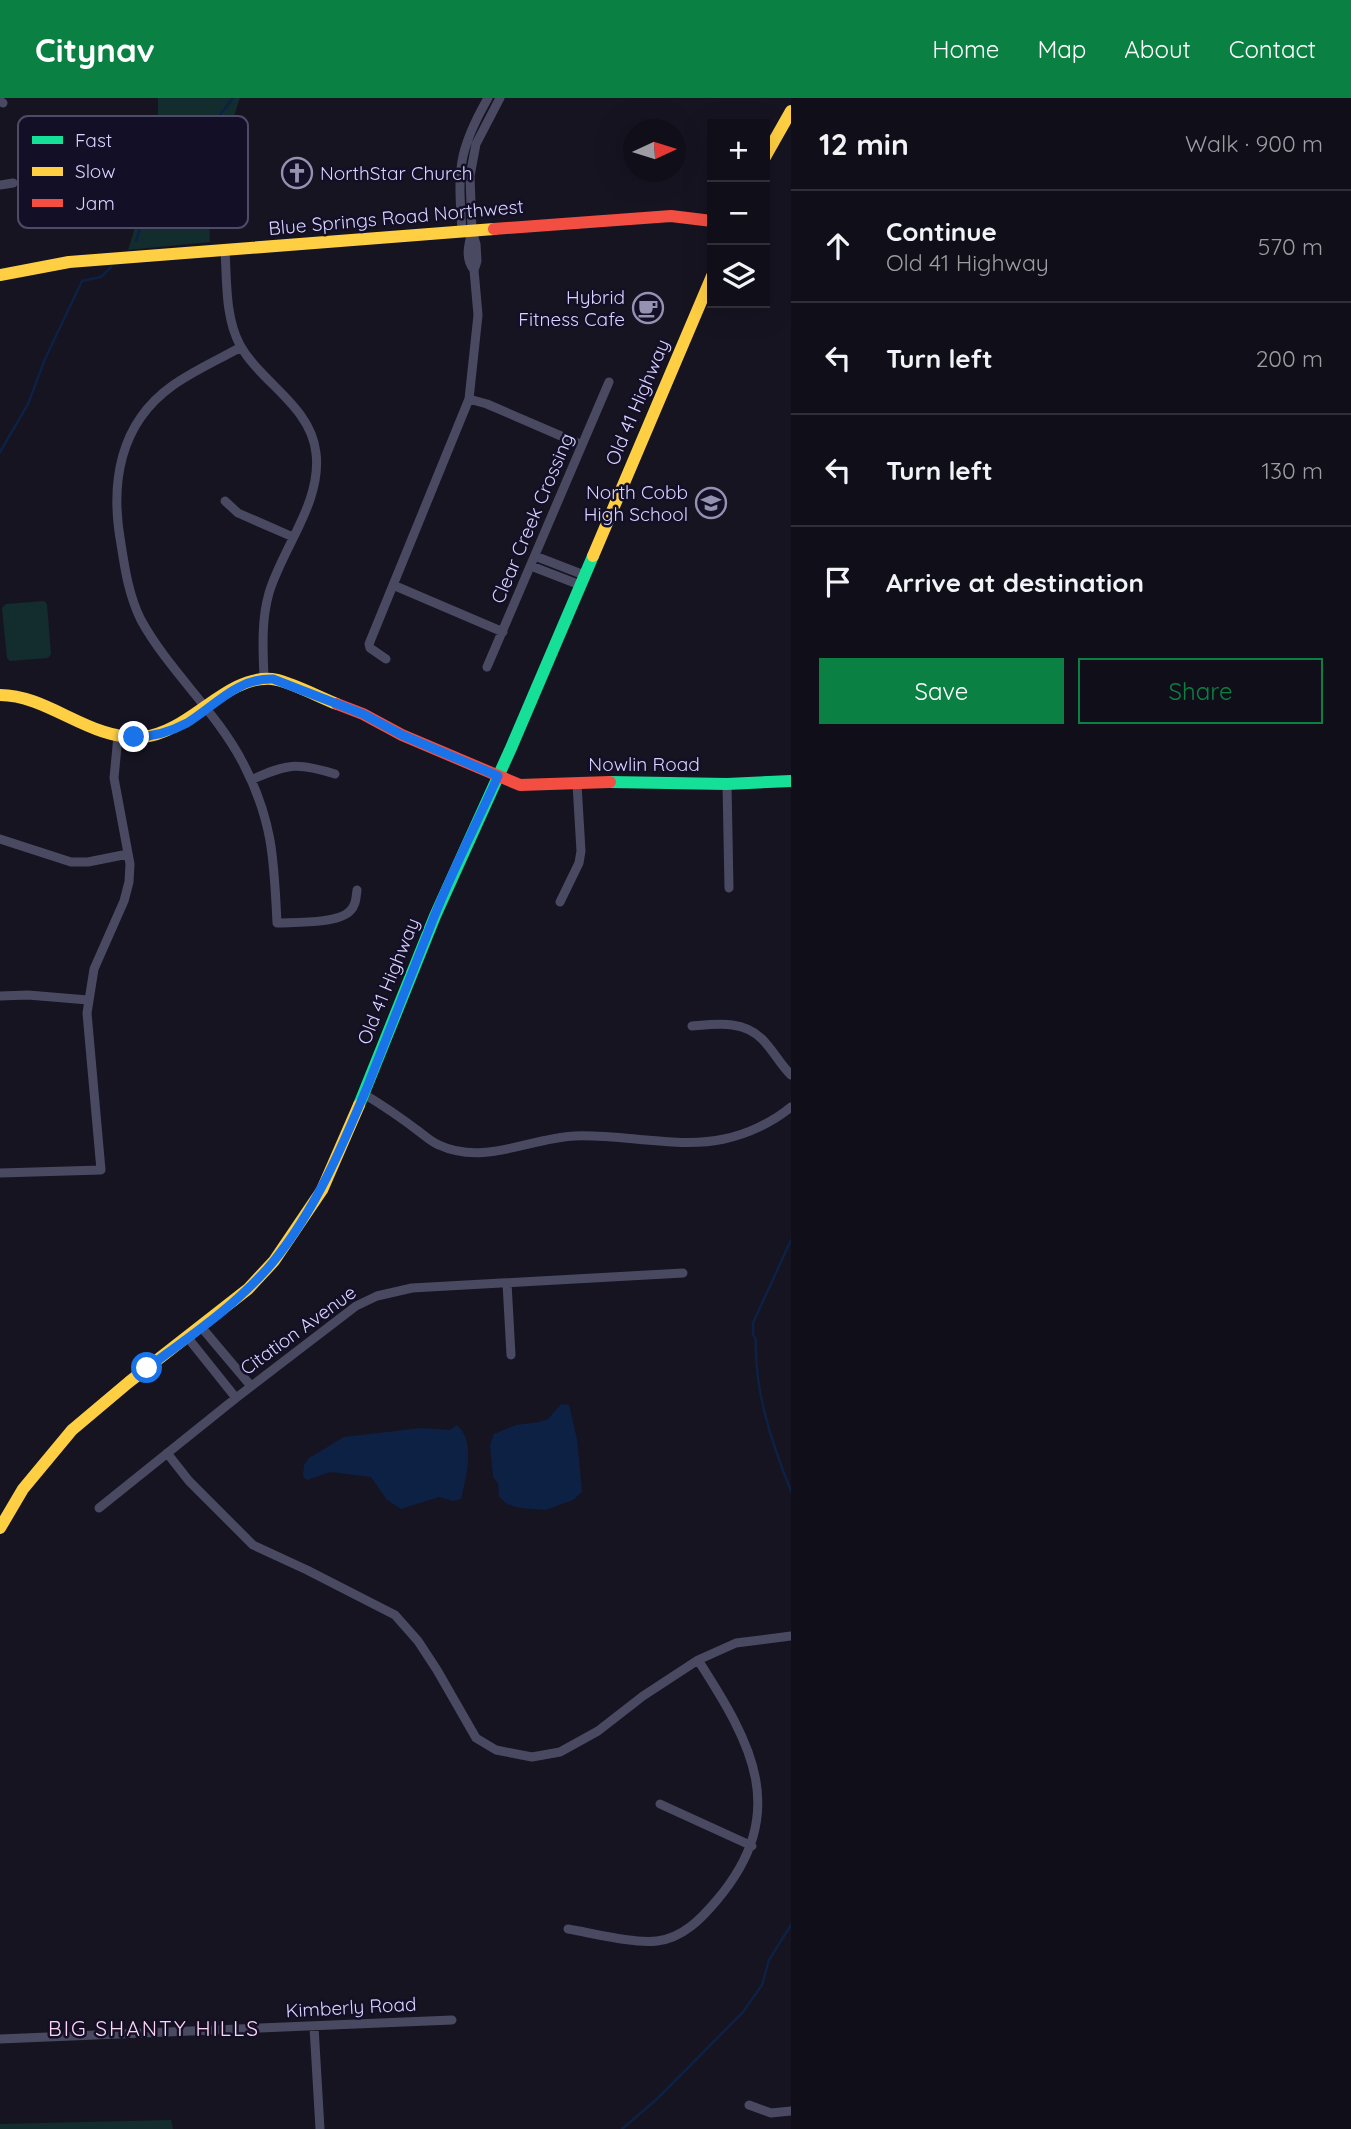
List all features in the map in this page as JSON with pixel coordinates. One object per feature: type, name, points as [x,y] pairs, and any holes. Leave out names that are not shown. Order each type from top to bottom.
[{"type":"street","points":[[386,659],[370,648],[369,644],[469,399],[478,326],[474,270],[477,261],[476,244],[467,231],[459,184],[461,161],[470,131],[488,98]]},
{"type":"street","points":[[467,231],[471,165],[480,135],[500,98]]},
{"type":"street","points":[[770,148],[791,111]]},
{"type":"street","points":[[0,185],[13,183]]},
{"type":"street","name":"Blue Springs Road Northwest","points":[[0,275],[69,262],[657,216],[707,220]]},
{"type":"street","points":[[0,695],[22,698],[118,736],[143,737],[160,734],[187,722],[237,687],[264,678],[267,603],[316,477],[316,451],[313,436],[303,417],[241,347],[229,310],[225,251]]},
{"type":"street","name":"Old 41 Highway","points":[[0,1528],[23,1489],[72,1430],[248,1289],[274,1261],[321,1190],[364,1094],[435,916],[498,776],[707,288]]},
{"type":"street","points":[[241,347],[181,380],[151,406],[133,430],[121,458],[116,491],[117,522],[127,581],[135,606],[149,633],[234,749],[251,780],[265,815],[272,844],[277,922],[330,920],[344,916],[355,904],[357,890]]},
{"type":"street","name":"Clear Creek Crossing","points":[[487,667],[609,382]]},
{"type":"street","points":[[469,399],[487,404],[582,446]]},
{"type":"street","points":[[225,501],[238,513],[293,537]]},
{"type":"street","points":[[533,561],[582,580]]},
{"type":"street","points":[[393,585],[503,632]]},
{"type":"street","name":"Nowlin Road","points":[[264,678],[283,681],[304,689],[498,776],[527,786],[791,781]]},
{"type":"street","points":[[0,1172],[101,1170],[88,1000],[97,959],[127,892],[130,873],[116,793],[114,767],[118,736]]},
{"type":"street","points":[[251,780],[279,767],[295,765],[335,774]]},
{"type":"street","points":[[560,902],[579,863],[581,851],[577,784]]},
{"type":"street","points":[[727,784],[729,888]]},
{"type":"street","points":[[0,839],[71,862],[128,855]]},
{"type":"street","points":[[0,996],[28,995],[88,1000]]},
{"type":"street","points":[[692,1026],[740,1025],[762,1039],[791,1075]]},
{"type":"street","points":[[364,1094],[439,1146],[472,1153],[494,1153],[528,1143],[574,1136],[680,1142],[724,1139],[779,1117],[791,1107]]},
{"type":"street","name":"Citation Avenue","points":[[99,1508],[251,1386],[356,1306],[377,1296],[412,1288],[683,1273]]},
{"type":"street","points":[[507,1283],[511,1354]]},
{"type":"street","points":[[202,1328],[251,1386]]},
{"type":"street","points":[[188,1338],[236,1398]]},
{"type":"street","points":[[167,1453],[189,1481],[253,1545],[395,1615],[418,1641],[476,1738],[496,1750],[532,1757],[560,1752],[598,1731],[643,1696],[698,1660],[736,1643],[791,1636]]},
{"type":"street","points":[[568,1929],[657,1941],[680,1934],[703,1917],[731,1884],[752,1846],[760,1814],[758,1783],[743,1734],[698,1660]]},
{"type":"street","points":[[660,1804],[752,1846]]},
{"type":"street","name":"Kimberly Road","points":[[0,2039],[452,2020]]},
{"type":"street","points":[[314,2027],[320,2129]]},
{"type":"street","points":[[749,2105],[771,2113],[791,2112]]},
{"type":"green space","points":[[158,98],[240,98],[234,116],[158,116]]},
{"type":"green space","points":[[135,228],[209,228],[210,242],[128,250]]},
{"type":"green space","points":[[44,601],[47,604],[51,654],[48,658],[10,661],[7,658],[2,608],[6,604]]},
{"type":"green space","points":[[171,2120],[173,2129],[0,2129],[0,2124]]},
{"type":"water","points":[[561,1404],[569,1405],[577,1439],[582,1492],[573,1500],[546,1510],[519,1508],[507,1504],[499,1497],[498,1483],[493,1477],[490,1445],[494,1434],[516,1425],[548,1419]]},
{"type":"water","points":[[457,1425],[463,1432],[468,1450],[461,1499],[453,1501],[439,1497],[401,1509],[387,1500],[371,1477],[330,1472],[307,1480],[303,1476],[304,1465],[309,1458],[344,1437],[421,1428],[450,1430]]},
{"type":"waterway","points":[[219,116],[233,98]]},
{"type":"waterway","points":[[136,241],[140,228]]},
{"type":"waterway","points":[[0,452],[28,404],[45,359],[82,281],[101,277],[111,267]]},
{"type":"waterway","points":[[791,1240],[753,1323],[761,1397],[777,1455],[791,1491]]},
{"type":"waterway","points":[[622,2129],[657,2099],[743,2012],[762,1985],[769,1960],[791,1925]]},
{"type":"traffic: fast","points":[[359,1105],[435,916],[593,556]]},
{"type":"traffic: fast","points":[[610,782],[727,784],[791,781]]},
{"type":"traffic: slow","points":[[770,148],[791,111]]},
{"type":"traffic: slow","points":[[0,275],[69,262],[494,229]]},
{"type":"traffic: slow","points":[[593,556],[707,288]]},
{"type":"traffic: slow","points":[[0,695],[36,702],[105,732],[142,737],[176,726],[223,695],[255,680],[278,680],[337,704]]},
{"type":"traffic: slow","points":[[0,1528],[23,1489],[72,1430],[248,1289],[274,1261],[322,1190],[359,1105]]},
{"type":"traffic: jam","points":[[494,229],[671,216],[707,220]]},
{"type":"traffic: jam","points":[[337,704],[520,785],[610,782]]},
{"type":"place","name":"NorthStar Church","points":[[297,173]]},
{"type":"place","name":"Hybrid Fitness Cafe","points":[[648,308]]},
{"type":"place","name":"North Cobb High School","points":[[711,503]]},
{"type":"district","name":"BIG SHANTY HILLS","points":[[154,2028]]},
{"type":"route","points":[[134,737],[169,731],[187,722],[237,687],[258,679],[273,679],[363,714],[402,735],[498,776],[435,916],[343,1145],[321,1190],[274,1261],[248,1289],[202,1328],[147,1368]]}]
